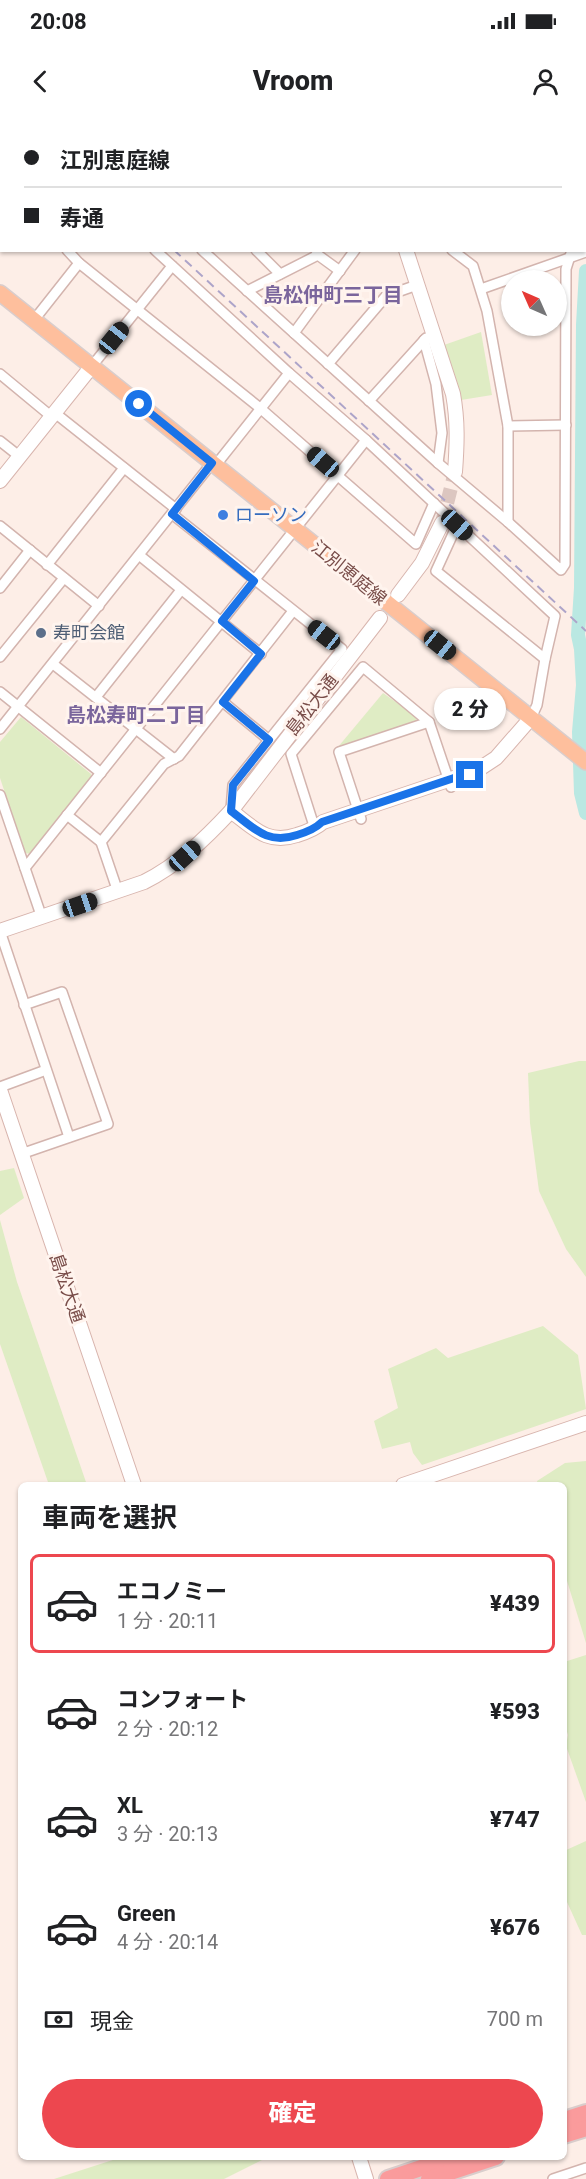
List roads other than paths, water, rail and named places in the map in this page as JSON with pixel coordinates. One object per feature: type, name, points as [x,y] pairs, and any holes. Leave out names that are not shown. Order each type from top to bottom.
[{"type":"highway","points":[[567,2119],[586,2113]]},
{"type":"highway","points":[[567,2134],[586,2128]]},
{"type":"highway","points":[[388,2179],[445,2160]]},
{"type":"highway","points":[[429,2179],[487,2160]]},
{"type":"main road","name":"江別恵庭線","points":[[0,293],[586,762]]},
{"type":"street","points":[[69,252],[79,263],[260,408],[416,544],[434,503]]},
{"type":"street","points":[[0,374],[124,468],[254,581],[342,649],[233,785],[231,811],[255,829],[276,839],[284,839],[315,829],[325,831],[360,815],[450,784],[470,775],[495,758],[531,718],[537,705],[555,616],[366,440],[157,252]]},
{"type":"street","points":[[204,252],[438,463],[561,570],[565,564],[566,269],[577,253]]},
{"type":"street","points":[[258,252],[280,274]]},
{"type":"street","points":[[294,333],[354,252]]},
{"type":"street","points":[[407,252],[417,285],[436,384],[442,433],[438,463]]},
{"type":"street","points":[[456,252],[473,266],[487,310],[508,426],[508,522]]},
{"type":"street","points":[[247,291],[317,253],[340,271]]},
{"type":"street","points":[[481,289],[577,253]]},
{"type":"street","points":[[34,321],[79,263]]},
{"type":"street","points":[[0,481],[172,266]]},
{"type":"street","points":[[328,364],[386,296],[417,285]]},
{"type":"street","points":[[369,401],[428,335]]},
{"type":"street","points":[[428,335],[453,394],[457,417],[455,472]]},
{"type":"street","points":[[0,729],[174,511],[289,373]]},
{"type":"street","points":[[508,426],[566,425]]},
{"type":"street","points":[[25,868],[366,440]]},
{"type":"street","points":[[0,441],[19,456]]},
{"type":"street","points":[[47,565],[124,468]]},
{"type":"street","points":[[398,595],[422,563],[442,522]]},
{"type":"street","points":[[457,525],[436,571],[545,659]]},
{"type":"street","points":[[0,526],[99,606]]},
{"type":"street","points":[[0,588],[30,550]]},
{"type":"street","points":[[139,555],[261,654]]},
{"type":"street","points":[[0,657],[64,578]]},
{"type":"street","points":[[96,697],[181,590]]},
{"type":"street","points":[[101,842],[164,764],[179,756],[294,611]]},
{"type":"street","name":"島松大通","points":[[0,931],[118,892],[157,876],[185,856],[231,811],[380,618]]},
{"type":"street","points":[[53,663],[174,759]]},
{"type":"street","points":[[315,829],[291,754],[363,667],[429,722],[450,784]]},
{"type":"street","points":[[0,692],[101,772]]},
{"type":"street","points":[[223,702],[269,740]]},
{"type":"street","points":[[360,815],[339,752],[429,722]]},
{"type":"street","points":[[0,795],[42,918]]},
{"type":"street","points":[[66,815],[101,842],[118,892]]},
{"type":"street","points":[[0,931],[69,1137]]},
{"type":"street","points":[[21,1154],[108,1124],[62,992],[24,1005]]},
{"type":"street","points":[[0,1088],[46,1070]]},
{"type":"street","name":"島松大通","points":[[0,1088],[133,1482]]},
{"type":"street","points":[[412,1482],[586,1423]]},
{"type":"street","points":[[360,2160],[366,2179]]},
{"type":"street","points":[[553,2179],[586,2168]]},
{"type":"waterway","points":[[586,271],[583,325],[581,588],[578,635],[583,685],[579,732],[581,793],[586,813]]},
{"type":"tunnel","points":[[442,523],[455,472]]},
{"type":"railway","points":[[176,252],[586,631]]},
{"type":"place","name":"ローソン","points":[[223,515]]},
{"type":"place","name":"寿町会館","points":[[41,633]]},
{"type":"district","name":"島松仲町三丁目","points":[[333,295]]},
{"type":"district","name":"島松寿町二丁目","points":[[136,715]]}]
